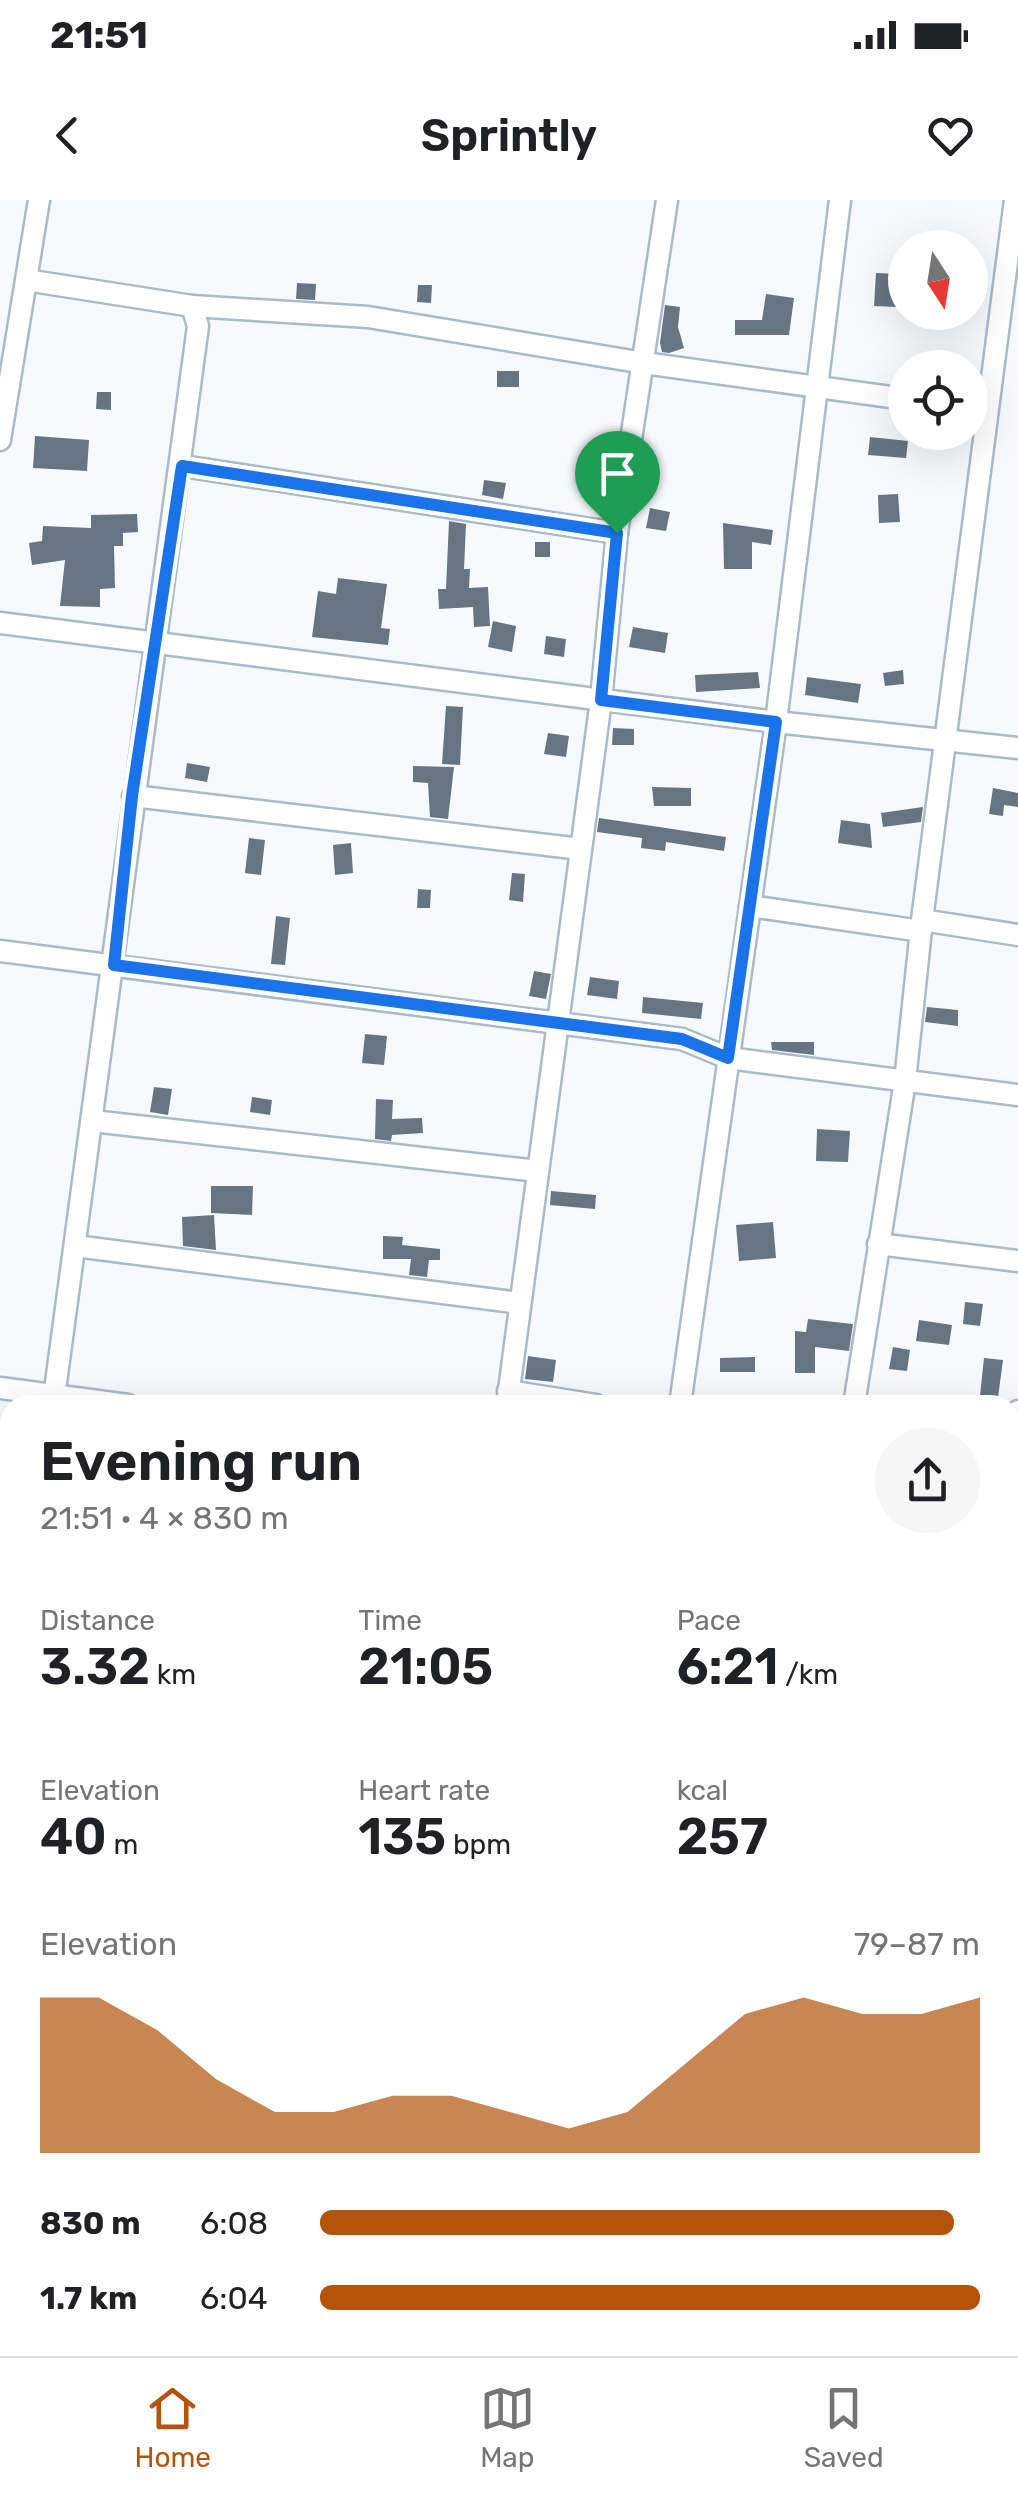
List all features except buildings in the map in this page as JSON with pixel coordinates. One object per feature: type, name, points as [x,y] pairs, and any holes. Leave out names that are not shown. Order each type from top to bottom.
[{"type":"street","points":[[0,440],[39,200]]},
{"type":"street","points":[[508,1395],[555,1022],[601,700],[617,533],[667,200]]},
{"type":"street","points":[[681,1395],[776,722],[840,200]]},
{"type":"street","points":[[988,357],[1015,200]]},
{"type":"street","points":[[26,280],[192,306],[368,318],[644,364],[888,397]]},
{"type":"street","points":[[54,1395],[114,965],[132,796],[182,466],[198,326],[192,306]]},
{"type":"street","points":[[855,1395],[905,1080],[975,450]]},
{"type":"street","points":[[182,466],[617,533]]},
{"type":"street","points":[[0,623],[776,722],[1018,748]]},
{"type":"street","points":[[132,796],[581,848]]},
{"type":"street","points":[[750,906],[1018,935]]},
{"type":"street","points":[[0,951],[682,1039],[728,1058],[1018,1095]]},
{"type":"street","points":[[92,1121],[538,1171]]},
{"type":"street","points":[[878,1244],[1018,1261]]},
{"type":"street","points":[[75,1246],[520,1303]]},
{"type":"street","points":[[0,1388],[31,1395]]},
{"type":"route","points":[[182,466],[617,533],[601,700],[776,722],[728,1058],[682,1039],[114,965],[132,796],[182,466]]}]
